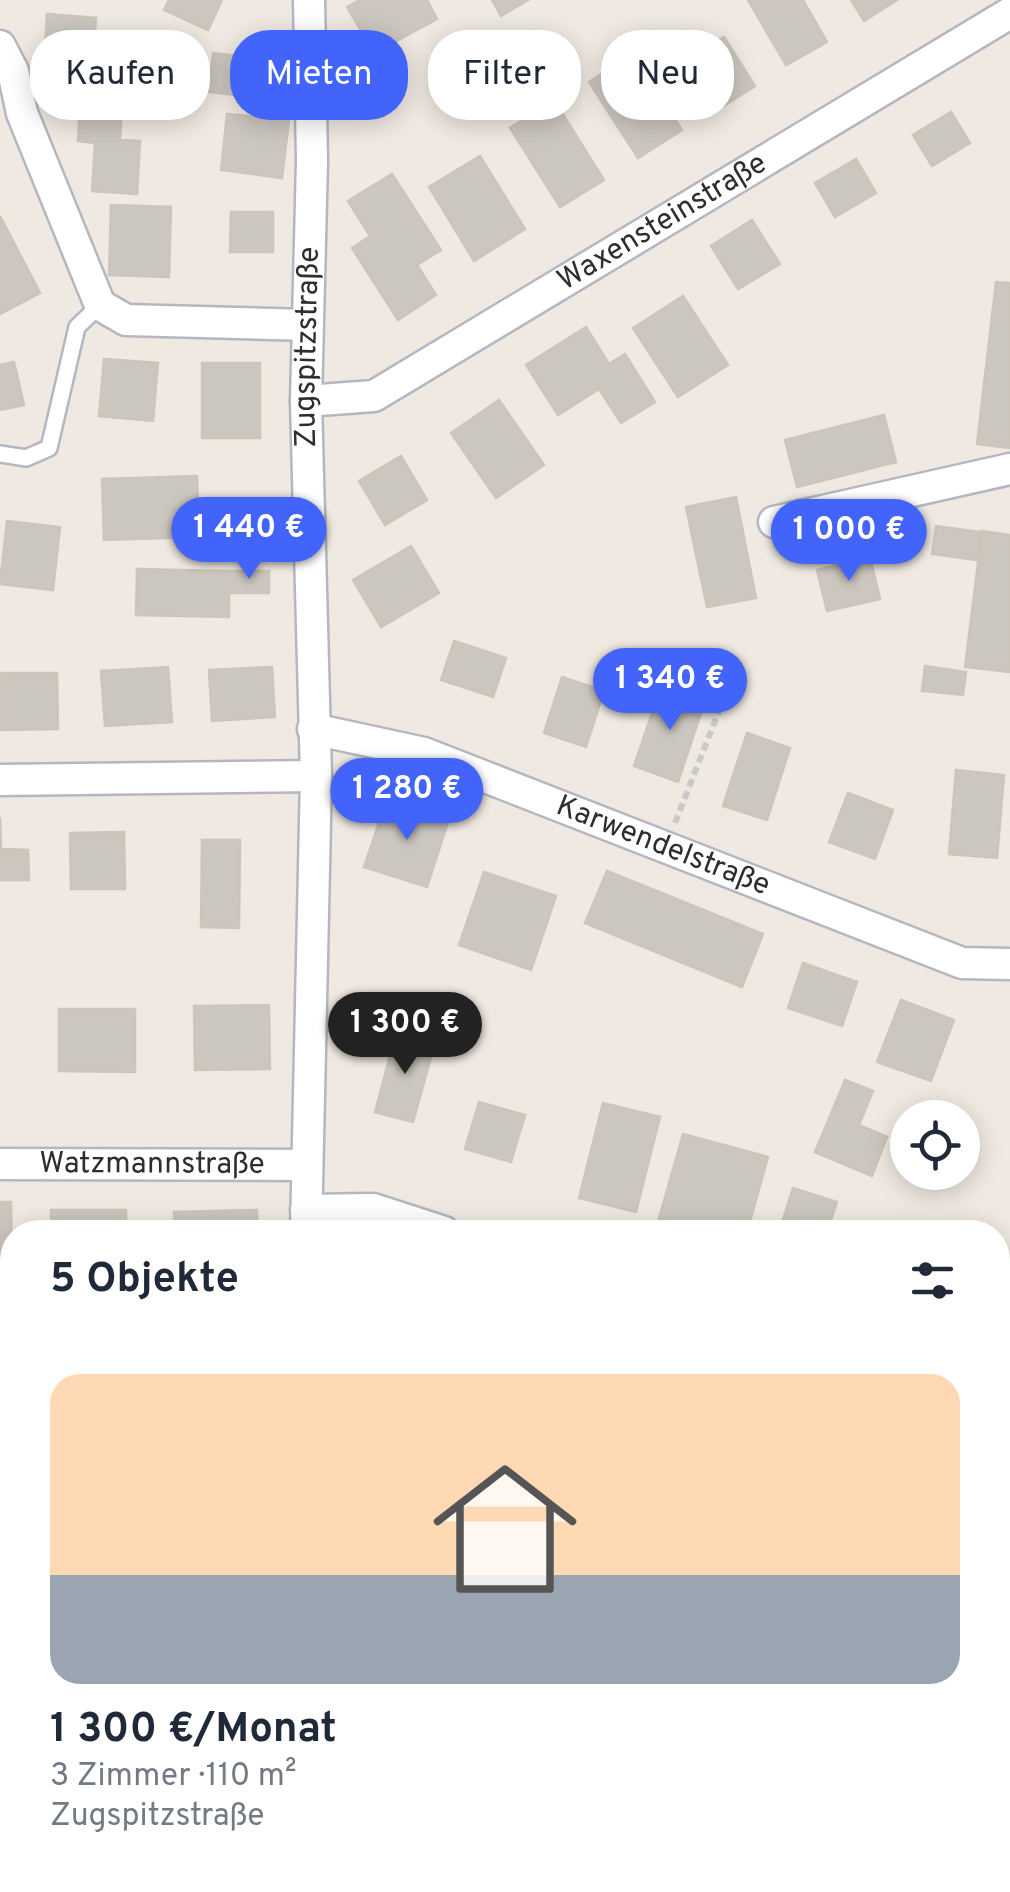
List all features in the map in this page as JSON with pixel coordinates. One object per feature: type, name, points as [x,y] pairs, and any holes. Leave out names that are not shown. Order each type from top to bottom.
[{"type":"street","name":"Zugspitzstraße","points":[[306,1220],[316,776],[306,401],[312,161],[309,0]]},
{"type":"street","name":"Waxensteinstraße","points":[[306,401],[374,396],[1010,13]]},
{"type":"street","points":[[0,46],[13,71],[22,114],[100,305],[126,320],[307,325]]},
{"type":"street","points":[[774,522],[1010,469]]},
{"type":"street","name":"Karwendelstraße","points":[[313,729],[424,753],[962,963],[1010,964]]},
{"type":"street","points":[[0,780],[316,776]]},
{"type":"street","name":"Watzmannstraße","points":[[0,1164],[307,1165]]},
{"type":"street","points":[[312,1220],[372,1209],[406,1220]]},
{"type":"lane","points":[[0,454],[26,458],[49,448],[77,327],[100,305]]},
{"type":"path","points":[[665,847],[722,703]]},
{"type":"building","points":[[169,0],[222,0],[208,30],[164,10]]},
{"type":"building","points":[[360,0],[427,0],[437,19],[408,35],[408,30],[360,30],[347,7]]},
{"type":"building","points":[[492,0],[528,0],[501,16]]},
{"type":"building","points":[[748,0],[803,0],[827,42],[786,65]]},
{"type":"building","points":[[851,0],[897,0],[864,21]]},
{"type":"building","points":[[47,14],[96,18],[95,30],[46,30]]},
{"type":"building","points":[[213,53],[230,55],[230,94],[210,92]]},
{"type":"building","points":[[734,53],[755,86],[734,99]]},
{"type":"building","points":[[601,74],[601,101],[589,82]]},
{"type":"building","points":[[951,112],[970,143],[932,166],[913,135]]},
{"type":"building","points":[[227,114],[230,120],[289,120],[282,178],[221,170]]},
{"type":"building","points":[[79,120],[121,120],[120,140],[140,141],[137,194],[92,191],[95,143],[78,141]]},
{"type":"building","points":[[523,120],[566,120],[604,180],[560,207],[510,128]]},
{"type":"building","points":[[614,120],[676,120],[682,130],[638,158]]},
{"type":"building","points":[[480,156],[525,229],[474,261],[429,187]]},
{"type":"building","points":[[856,159],[876,193],[835,217],[815,183]]},
{"type":"building","points":[[392,174],[441,250],[417,265],[436,295],[398,320],[352,248],[370,236],[348,201]]},
{"type":"building","points":[[111,205],[171,207],[169,277],[109,275]]},
{"type":"building","points":[[231,212],[273,212],[273,252],[230,252]]},
{"type":"building","points":[[0,216],[40,293],[0,314]]},
{"type":"building","points":[[752,220],[780,264],[738,289],[711,246]]},
{"type":"building","points":[[996,282],[1010,283],[1010,448],[977,444]]},
{"type":"building","points":[[683,296],[728,365],[678,397],[633,328]]},
{"type":"building","points":[[586,327],[609,364],[625,354],[655,402],[621,423],[599,389],[558,415],[526,365]]},
{"type":"building","points":[[104,359],[158,363],[153,421],[99,416]]},
{"type":"building","points":[[14,362],[24,405],[0,410],[0,365]]},
{"type":"building","points":[[202,363],[260,363],[260,438],[202,438]]},
{"type":"building","points":[[499,400],[544,465],[496,498],[451,433]]},
{"type":"building","points":[[884,415],[896,462],[797,487],[785,440]]},
{"type":"building","points":[[401,456],[427,500],[385,525],[359,481]]},
{"type":"building","points":[[197,476],[199,537],[104,540],[102,479]]},
{"type":"building","points":[[736,497],[756,598],[707,607],[686,507]]},
{"type":"building","points":[[7,521],[60,527],[53,590],[0,584]]},
{"type":"building","points":[[936,526],[980,532],[977,560],[932,554]]},
{"type":"building","points":[[226,531],[284,531],[283,559],[226,559]]},
{"type":"building","points":[[982,531],[1010,535],[1010,672],[965,667]]},
{"type":"building","points":[[411,546],[439,593],[381,627],[353,580]]},
{"type":"building","points":[[870,557],[880,599],[827,611],[817,570]]},
{"type":"building","points":[[137,569],[229,571],[229,617],[136,615]]},
{"type":"building","points":[[229,571],[269,571],[269,593],[229,593]]},
{"type":"building","points":[[454,641],[506,658],[493,697],[441,680]]},
{"type":"building","points":[[925,666],[966,672],[963,695],[922,691]]},
{"type":"building","points":[[168,667],[172,722],[105,726],[101,671]]},
{"type":"building","points":[[272,667],[275,717],[212,721],[209,670]]},
{"type":"building","points":[[0,673],[57,673],[58,729],[0,730]]},
{"type":"building","points":[[562,677],[604,691],[586,747],[544,733]]},
{"type":"building","points":[[662,684],[706,698],[678,782],[634,766]]},
{"type":"building","points":[[747,733],[790,748],[767,820],[723,806]]},
{"type":"building","points":[[956,770],[1004,775],[997,858],[949,854]]},
{"type":"building","points":[[848,793],[893,810],[875,859],[829,842]]},
{"type":"building","points":[[387,799],[449,819],[427,887],[364,867]]},
{"type":"building","points":[[0,817],[1,849],[28,850],[29,880],[0,880]]},
{"type":"building","points":[[124,832],[125,889],[71,889],[70,833]]},
{"type":"building","points":[[202,840],[240,840],[239,928],[201,927]]},
{"type":"building","points":[[607,871],[763,934],[742,987],[585,923]]},
{"type":"building","points":[[484,872],[556,896],[531,970],[459,945]]},
{"type":"building","points":[[803,963],[857,982],[842,1026],[788,1008]]},
{"type":"building","points":[[901,1000],[954,1020],[931,1081],[877,1062]]},
{"type":"building","points":[[269,1005],[270,1069],[195,1070],[194,1006]]},
{"type":"building","points":[[59,1009],[135,1009],[135,1072],[59,1071]]},
{"type":"building","points":[[396,1033],[435,1043],[413,1122],[375,1112]]},
{"type":"building","points":[[845,1080],[873,1091],[859,1125],[887,1137],[872,1176],[815,1152]]},
{"type":"building","points":[[479,1102],[525,1115],[511,1162],[465,1149]]},
{"type":"building","points":[[603,1103],[660,1117],[636,1212],[579,1198]]},
{"type":"building","points":[[683,1134],[768,1157],[750,1220],[659,1220]]},
{"type":"building","points":[[793,1188],[837,1202],[831,1220],[783,1220]]},
{"type":"building","points":[[0,1202],[11,1202],[11,1220],[0,1220]]},
{"type":"building","points":[[51,1210],[126,1210],[126,1220],[51,1220]]},
{"type":"building","points":[[257,1210],[257,1220],[174,1220],[174,1212]]}]
